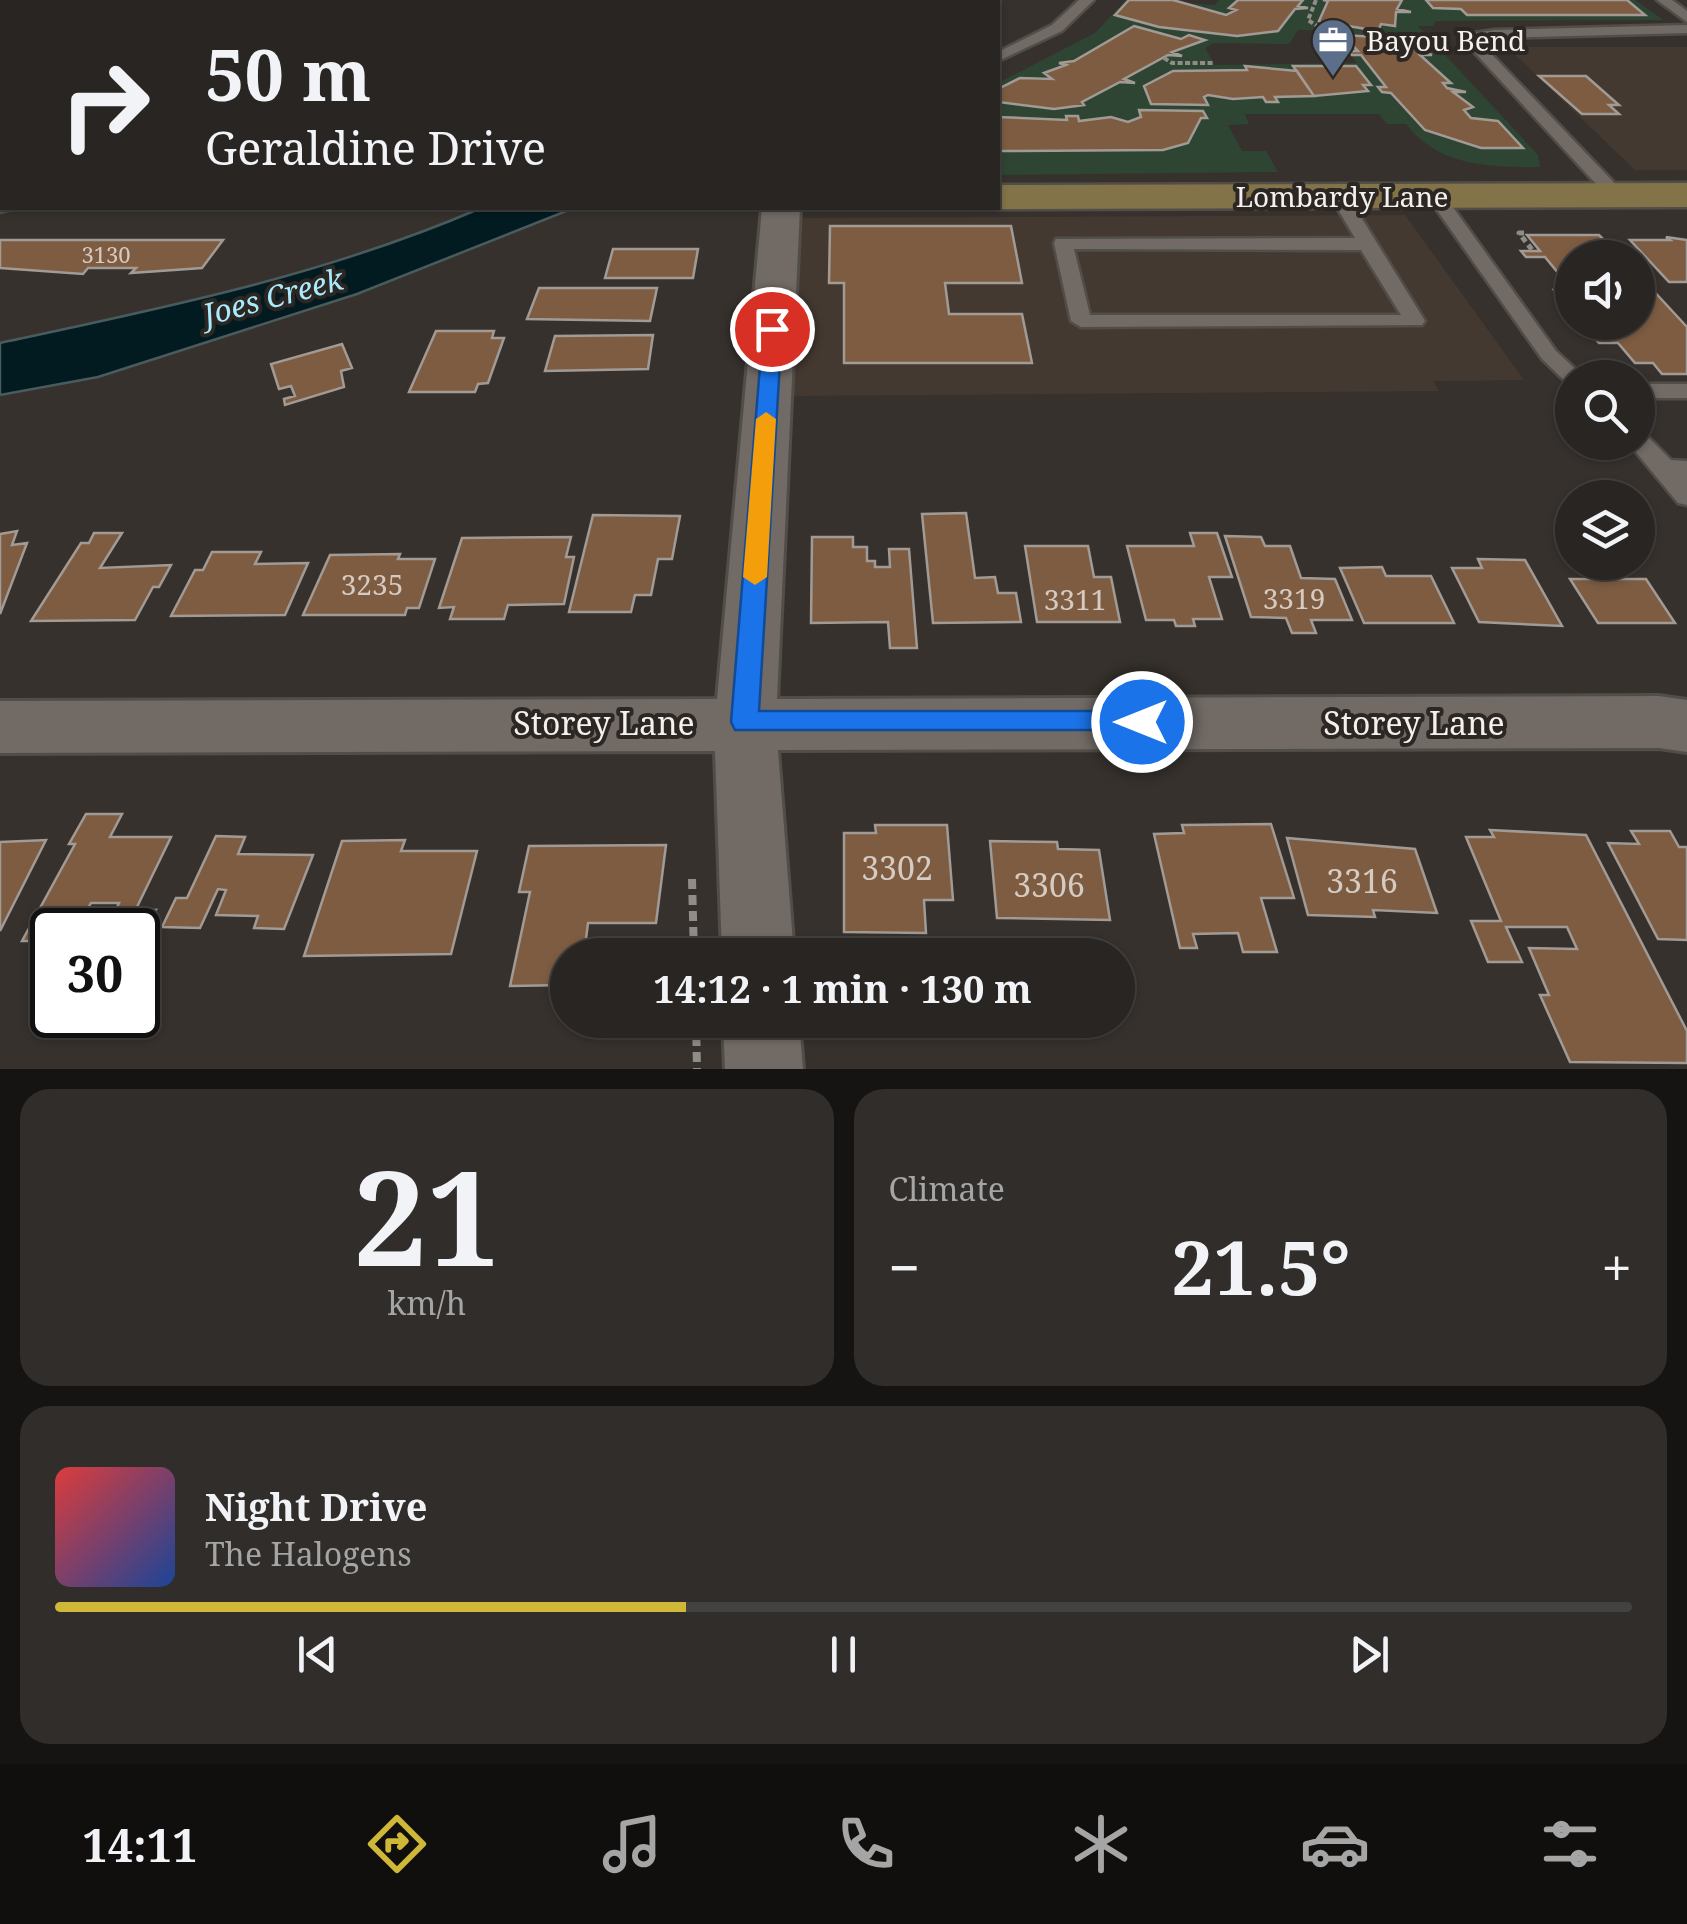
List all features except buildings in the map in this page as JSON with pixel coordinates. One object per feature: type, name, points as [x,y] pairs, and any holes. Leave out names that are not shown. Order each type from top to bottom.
[{"type":"main road","name":"Lombardy Lane","points":[[1000,197],[1687,195]]},
{"type":"street","points":[[757,938],[745,722],[781,210]]},
{"type":"street","name":"Storey Lane","points":[[0,726],[1659,722],[1687,726]]},
{"type":"street","points":[[762,1038],[764,1069]]},
{"type":"lane","points":[[1000,56],[1056,28],[1087,0]]},
{"type":"lane","points":[[1664,0],[1687,18]]},
{"type":"lane","points":[[1616,195],[1472,42],[1478,36],[1496,34],[1687,30]]},
{"type":"lane","points":[[1339,196],[1416,321],[1081,321],[1063,243],[1367,244]]},
{"type":"lane","points":[[1436,196],[1555,361]]},
{"type":"lane","points":[[1655,391],[1687,391]]},
{"type":"lane","points":[[1655,453],[1676,468],[1687,497]]},
{"type":"path","points":[[1316,0],[1308,20],[1323,30]]},
{"type":"path","points":[[1164,58],[1178,64],[1214,63]]},
{"type":"path","points":[[692,862],[694,938]]},
{"type":"path","points":[[696,1038],[697,1069]]},
{"type":"shaded area","points":[[1507,47],[1687,47],[1687,170],[1635,170]]},
{"type":"shaded area","points":[[1405,215],[1524,380],[1433,381],[1439,391],[787,396],[795,218]]},
{"type":"green space","points":[[1126,0],[1215,5],[1219,0],[1635,0],[1663,20],[1436,21],[1433,26],[1418,26],[1538,155],[1540,167],[1484,165],[1450,157],[1419,138],[1406,124],[1387,124],[1379,114],[1245,114],[1249,124],[1228,125],[1242,151],[1266,151],[1278,172],[1000,175],[1000,82],[1095,33]],"holes":[[[1298,30],[1332,30],[1357,63],[1215,65],[1205,48],[1213,43],[1289,44]]]},
{"type":"water","name":"Joes Creek","points":[[476,210],[569,210],[357,294],[98,377],[0,395],[0,343],[244,288],[423,232]]},
{"type":"slow traffic","points":[[755,577],[766,419]]},
{"type":"place","name":"Bayou Bend","points":[[1333,78]]},
{"type":"route","points":[[772,329],[745,722],[1142,722]]}]
